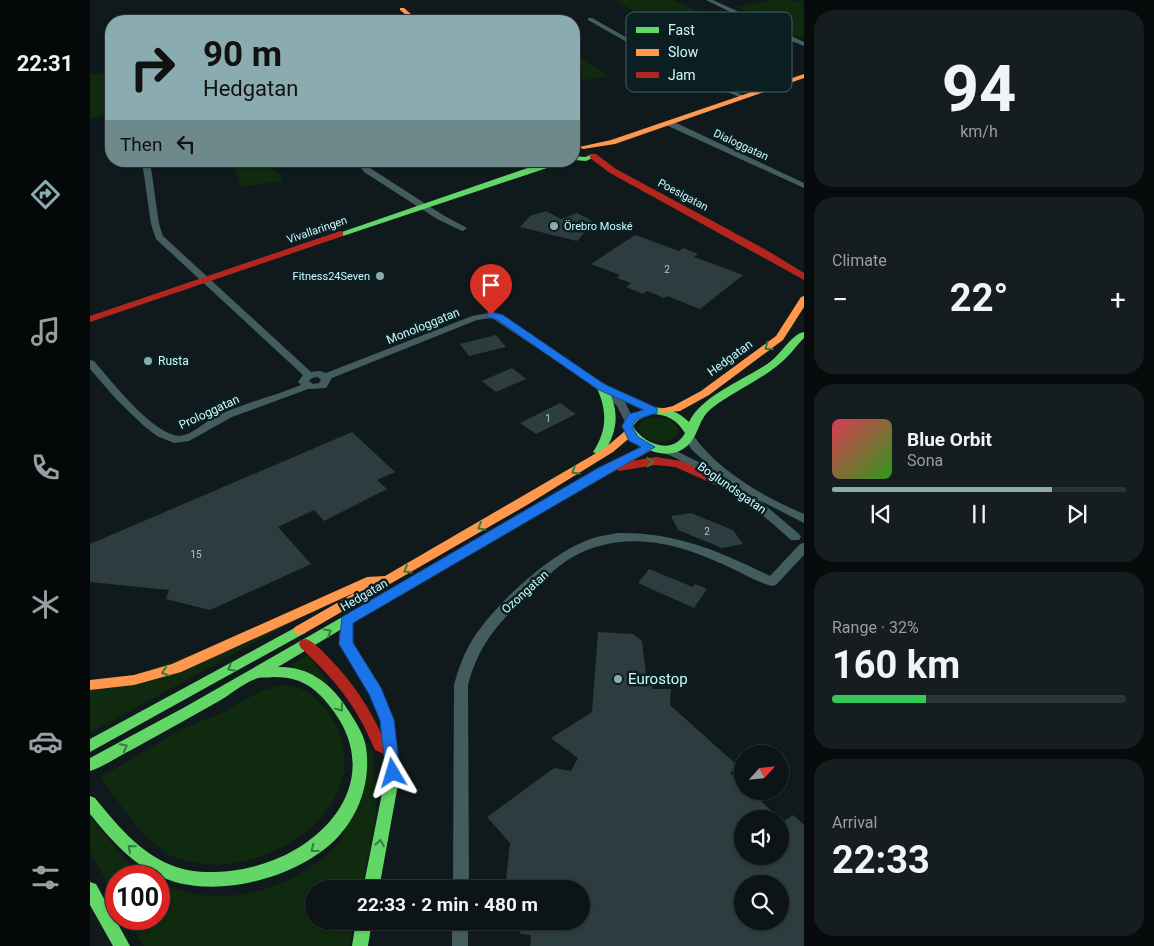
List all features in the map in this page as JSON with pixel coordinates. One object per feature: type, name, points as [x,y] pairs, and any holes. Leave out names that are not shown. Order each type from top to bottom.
[{"type":"main road","points":[[402,9],[407,15]]},
{"type":"main road","points":[[792,80],[804,76]]},
{"type":"main road","points":[[580,146],[612,142],[758,92]]},
{"type":"main road","points":[[580,158],[594,154],[612,142]]},
{"type":"main road","name":"Poesigatan","points":[[580,147],[594,154],[613,171]]},
{"type":"main road","name":"Poesigatan","points":[[580,160],[613,171],[804,277]]},
{"type":"main road","name":"Vivallaringen","points":[[90,319],[537,167]]},
{"type":"main road","name":"Poesigatan","points":[[741,241],[804,290]]},
{"type":"main road","name":"Hedgatan","points":[[659,411],[687,404],[780,338],[801,315],[800,303],[804,299]]},
{"type":"main road","points":[[690,435],[682,419],[659,411],[639,413],[629,420],[627,426],[628,433],[633,439],[649,447],[664,449],[680,445],[690,435],[696,418],[701,412],[776,362],[804,334]]},
{"type":"main road","points":[[592,460],[606,444],[613,418],[601,386]]},
{"type":"main road","name":"Hedgatan","points":[[90,746],[388,580],[609,450],[628,433]]},
{"type":"main road","name":"Hedgatan","points":[[90,765],[347,621],[602,471],[649,447]]},
{"type":"main road","points":[[602,471],[656,461],[690,468],[716,482],[731,487]]},
{"type":"main road","points":[[90,685],[134,680],[176,668],[371,580],[388,580]]},
{"type":"main road","points":[[347,621],[346,644],[380,702],[387,720],[393,773],[373,880]]},
{"type":"main road","points":[[295,633],[337,674],[371,721],[380,746],[390,752]]},
{"type":"main road","points":[[90,803],[120,837],[151,862],[182,876],[198,880],[231,881],[248,878],[288,865],[315,849],[339,825],[355,796],[362,765],[359,742],[350,723],[333,699],[318,684],[294,672],[257,672]]},
{"type":"main road","points":[[90,889],[122,946]]},
{"type":"main road","points":[[360,946],[363,930]]},
{"type":"street","points":[[709,0],[734,12]]},
{"type":"street","points":[[590,19],[626,39]]},
{"type":"street","points":[[792,39],[804,44]]},
{"type":"street","points":[[732,92],[744,97]]},
{"type":"street","name":"Dialoggatan","points":[[668,123],[804,186]]},
{"type":"street","points":[[147,167],[157,232],[308,381]]},
{"type":"street","points":[[365,167],[424,206],[463,228]]},
{"type":"street","name":"Monologgatan","points":[[326,378],[475,318],[491,315],[500,317],[601,386],[621,404],[629,420]]},
{"type":"street","name":"Prologgatan","points":[[90,363],[144,421],[163,435],[174,440],[184,440],[231,414],[308,381],[322,386],[326,382],[326,378]]},
{"type":"street","name":"Monologgatan","points":[[601,386],[659,411]]},
{"type":"street","name":"Boglundsgatan","points":[[690,435],[694,447],[714,464],[773,503],[804,520]]},
{"type":"street","name":"Boglundsgatan","points":[[664,449],[689,459],[731,487],[776,519],[801,543]]},
{"type":"street","points":[[801,543],[794,528],[804,520]]},
{"type":"street","name":"Ozongatan","points":[[461,880],[461,685],[469,656],[478,639],[494,621],[567,555],[586,546],[609,539],[641,536],[668,540],[703,550],[772,582],[801,543]]},
{"type":"street","points":[[460,930],[460,946]]},
{"type":"green space","points":[[615,0],[673,0],[699,12],[635,12]]},
{"type":"green space","points":[[771,0],[804,1],[804,39],[792,33],[792,12],[747,12],[736,7]]},
{"type":"green space","points":[[580,57],[610,76],[584,80],[580,78]]},
{"type":"green space","points":[[105,74],[105,116],[90,118],[90,75]]},
{"type":"green space","points":[[235,167],[272,167],[284,181],[241,187]]},
{"type":"green space","points":[[663,418],[673,422],[678,429],[678,434],[674,438],[662,442],[649,440],[640,433],[638,427],[643,420]]},
{"type":"green space","points":[[303,616],[90,733],[90,690]]},
{"type":"green space","points":[[309,654],[374,754],[376,815],[364,880],[305,880],[305,930],[353,930],[350,946],[144,946],[135,930],[170,930],[170,887],[198,894],[218,896],[258,891],[278,885],[296,876],[325,857],[339,843],[366,751],[291,665]]},
{"type":"green space","points":[[281,685],[296,687],[308,692],[328,712],[342,743],[344,772],[334,799],[316,823],[291,842],[262,856],[231,863],[200,863],[168,854],[139,828],[101,777],[180,730],[220,714],[261,691]]},
{"type":"green space","points":[[90,816],[131,865],[105,865],[105,879],[90,852]]},
{"type":"building","name":"Örebro Moské","points":[[546,211],[561,219],[577,213],[598,224],[588,228],[577,241],[520,227],[530,216]]},
{"type":"building","points":[[635,235],[679,251],[683,248],[698,254],[694,257],[743,275],[700,309],[667,296],[664,298],[647,291],[643,294],[626,287],[631,283],[617,278],[620,275],[591,264]]},
{"type":"building","points":[[496,335],[506,347],[469,356],[460,344]]},
{"type":"building","points":[[512,368],[526,379],[496,392],[482,381]]},
{"type":"building","points":[[560,403],[576,414],[536,434],[520,423]]},
{"type":"building","points":[[352,432],[395,472],[377,480],[387,489],[324,521],[314,510],[278,527],[311,564],[210,610],[166,599],[169,590],[90,582],[90,544]]},
{"type":"building","points":[[691,513],[733,530],[743,544],[722,548],[678,530],[671,516]]},
{"type":"building","points":[[649,569],[693,587],[695,584],[707,589],[694,608],[638,583]]},
{"type":"building","points":[[598,632],[633,634],[642,641],[646,675],[653,680],[652,689],[671,689],[670,705],[734,762],[734,770],[730,773],[734,777],[734,800],[760,800],[770,810],[734,810],[734,865],[789,865],[789,818],[793,815],[804,825],[804,946],[530,946],[531,935],[520,934],[520,930],[590,930],[590,880],[506,880],[510,843],[487,817],[554,768],[571,771],[578,758],[551,738],[592,712]]},
{"type":"traffic: fast","points":[[580,158],[586,159],[593,156]]},
{"type":"traffic: fast","points":[[340,234],[539,167]]},
{"type":"traffic: fast","points":[[690,433],[685,424],[678,417],[660,410],[642,413],[627,426],[631,433],[648,447],[671,449],[678,446],[687,439],[701,412],[717,399],[775,363],[801,335],[804,335]]},
{"type":"traffic: fast","points":[[599,452],[608,436],[611,420],[608,403],[601,386]]},
{"type":"traffic: fast","points":[[90,765],[190,711],[484,540]]},
{"type":"traffic: fast","points":[[347,621],[346,643],[376,692],[387,720],[393,773],[373,880]]},
{"type":"traffic: fast","points":[[90,746],[300,630]]},
{"type":"traffic: fast","points":[[90,803],[109,826],[143,858],[169,873],[184,877],[214,880],[246,876],[277,867],[306,853],[331,833],[350,809],[359,780],[359,748],[356,738],[336,704],[316,683],[300,674],[291,672],[257,672]]},
{"type":"traffic: fast","points":[[90,889],[122,946]]},
{"type":"traffic: fast","points":[[360,946],[363,930]]},
{"type":"traffic: slow","points":[[402,9],[409,15]]},
{"type":"traffic: slow","points":[[792,80],[804,76]]},
{"type":"traffic: slow","points":[[583,147],[612,142],[757,92]]},
{"type":"traffic: slow","points":[[664,411],[676,409],[705,393],[780,338],[804,299]]},
{"type":"traffic: slow","points":[[300,630],[523,502],[609,450],[629,433]]},
{"type":"traffic: slow","points":[[484,540],[649,447]]},
{"type":"traffic: slow","points":[[90,685],[134,680],[176,668],[371,580],[388,580]]},
{"type":"traffic: jam","points":[[593,156],[613,171],[765,253],[804,277]]},
{"type":"traffic: jam","points":[[90,319],[340,234]]},
{"type":"traffic: jam","points":[[619,467],[656,461],[677,464],[731,487]]},
{"type":"traffic: jam","points":[[306,644],[340,678],[358,703],[380,746],[384,748]]},
{"type":"place","name":"Örebro Moské","points":[[554,226]]},
{"type":"place","name":"Fitness24Seven","points":[[380,276]]},
{"type":"place","name":"Rusta","points":[[148,361]]},
{"type":"place","name":"Eurostop","points":[[618,679]]},
{"type":"route","points":[[393,773],[387,720],[376,692],[346,644],[347,621],[602,471],[649,447],[633,439],[628,433],[627,426],[633,416],[646,411],[653,411],[601,386],[500,317],[491,315]]}]
